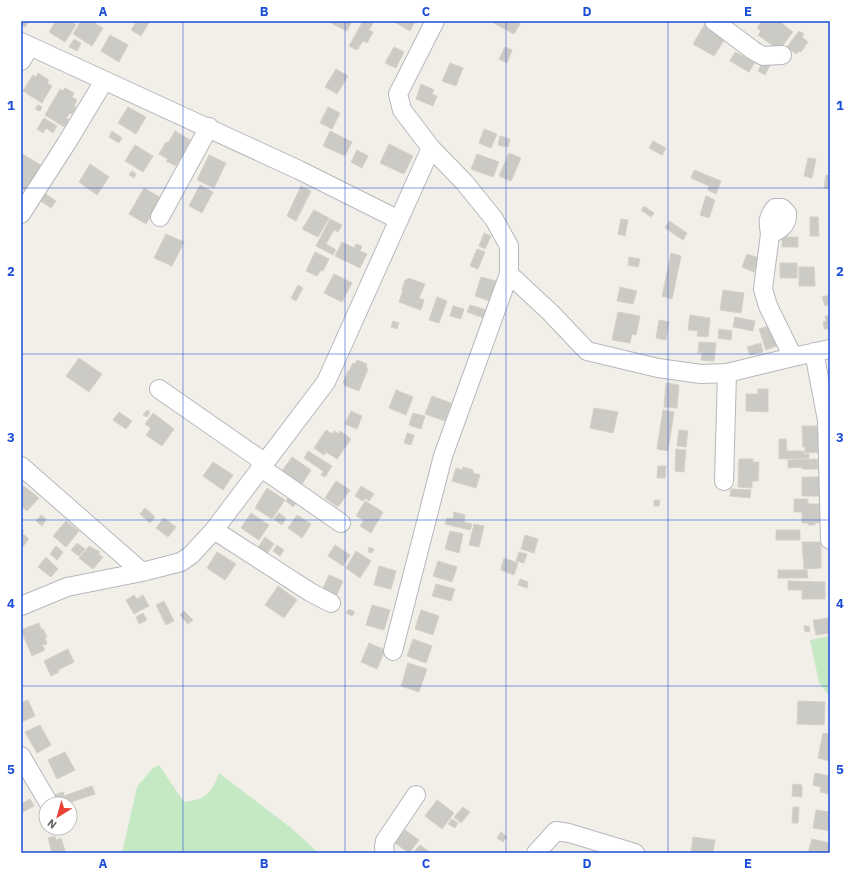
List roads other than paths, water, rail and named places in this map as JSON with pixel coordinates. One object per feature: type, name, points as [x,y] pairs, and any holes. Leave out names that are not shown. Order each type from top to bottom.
[{"type":"street","points":[[393,651],[443,456],[509,274],[509,246],[494,218],[464,182],[430,148],[402,110],[398,94],[435,21]]},
{"type":"street","points":[[714,21],[763,56],[782,55]]},
{"type":"street","points":[[24,50],[104,81],[209,127],[399,220]]},
{"type":"street","points":[[21,214],[62,151],[104,81]]},
{"type":"street","points":[[160,217],[209,127]]},
{"type":"street","points":[[21,606],[66,587],[142,572],[181,562],[191,555],[214,530],[326,382],[430,148]]},
{"type":"street","points":[[770,234],[763,289],[768,306],[793,357]]},
{"type":"street","points":[[509,274],[551,313],[587,351],[658,368],[701,374],[727,373],[822,351],[827,420],[830,540]]},
{"type":"street","points":[[724,481],[727,373]]},
{"type":"street","points":[[159,389],[341,523]]},
{"type":"street","points":[[21,466],[142,572]]},
{"type":"street","points":[[214,530],[310,592],[331,603]]},
{"type":"street","points":[[21,756],[44,796]]},
{"type":"street","points":[[385,853],[385,841],[416,795]]},
{"type":"street","points":[[536,853],[556,831],[569,833],[635,853]]}]
